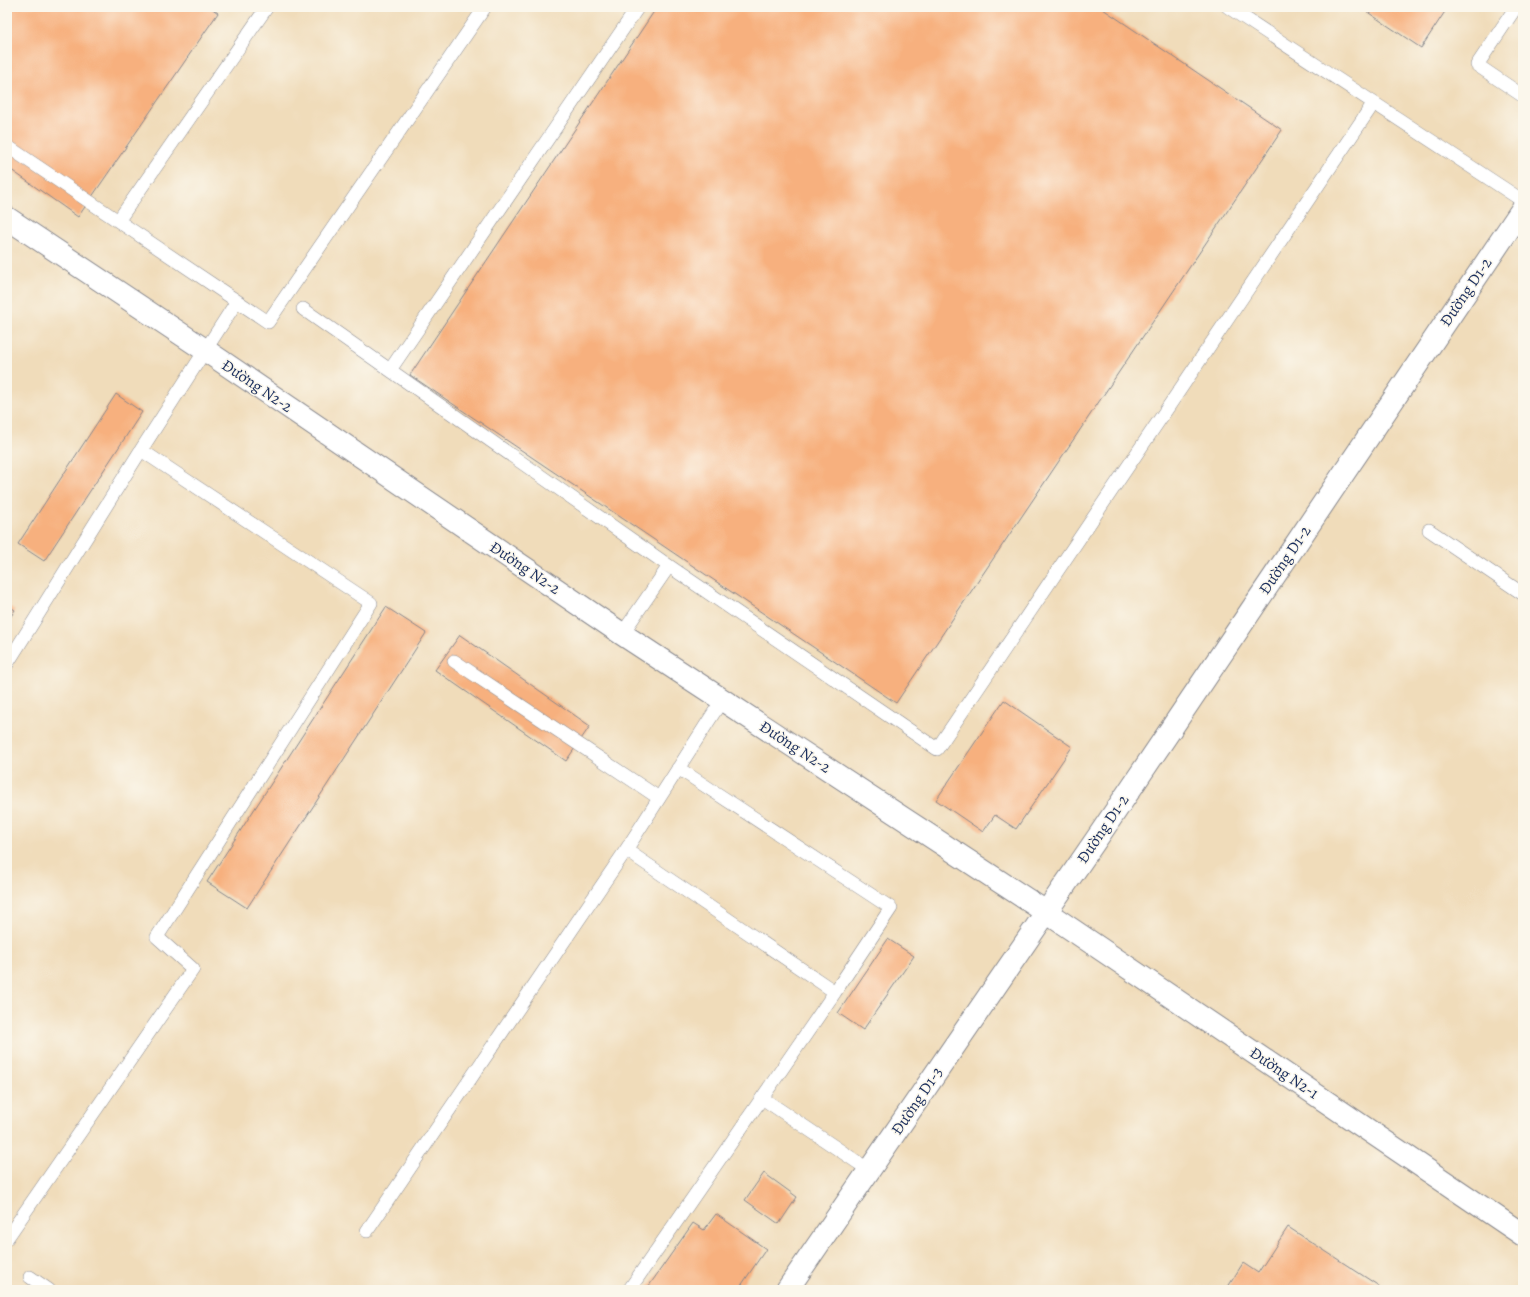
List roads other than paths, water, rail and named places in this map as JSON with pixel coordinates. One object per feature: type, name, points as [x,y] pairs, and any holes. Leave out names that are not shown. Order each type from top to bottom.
[{"type":"street","name":"Đường D1-2","points":[[1046,912],[1523,208]]},
{"type":"street","name":"Đường N2-2","points":[[7,218],[205,350],[622,634],[1046,912]]},
{"type":"street","name":"Đường D1-3","points":[[788,1290],[1046,912]]},
{"type":"street","name":"Đường N2-1","points":[[1046,912],[1523,1235]]},
{"type":"lane","points":[[118,221],[267,7]]},
{"type":"lane","points":[[7,146],[268,322],[485,7]]},
{"type":"lane","points":[[390,370],[638,7]]},
{"type":"lane","points":[[1228,7],[1373,104],[1523,200]]},
{"type":"lane","points":[[1516,7],[1477,65],[1523,96]]},
{"type":"lane","points":[[303,309],[669,566],[937,749],[1373,104]]},
{"type":"lane","points":[[7,664],[141,450],[237,301]]},
{"type":"lane","points":[[7,1238],[193,969],[157,937],[371,603],[141,450]]},
{"type":"lane","points":[[1429,530],[1523,594]]},
{"type":"lane","points":[[622,634],[669,566]]},
{"type":"lane","points":[[454,661],[659,798]]},
{"type":"lane","points":[[367,1231],[626,850],[722,700]]},
{"type":"lane","points":[[629,1290],[835,992],[891,908],[678,768]]},
{"type":"lane","points":[[626,850],[835,992]]},
{"type":"lane","points":[[762,1098],[870,1170]]},
{"type":"lane","points":[[30,1278],[48,1290]]}]
